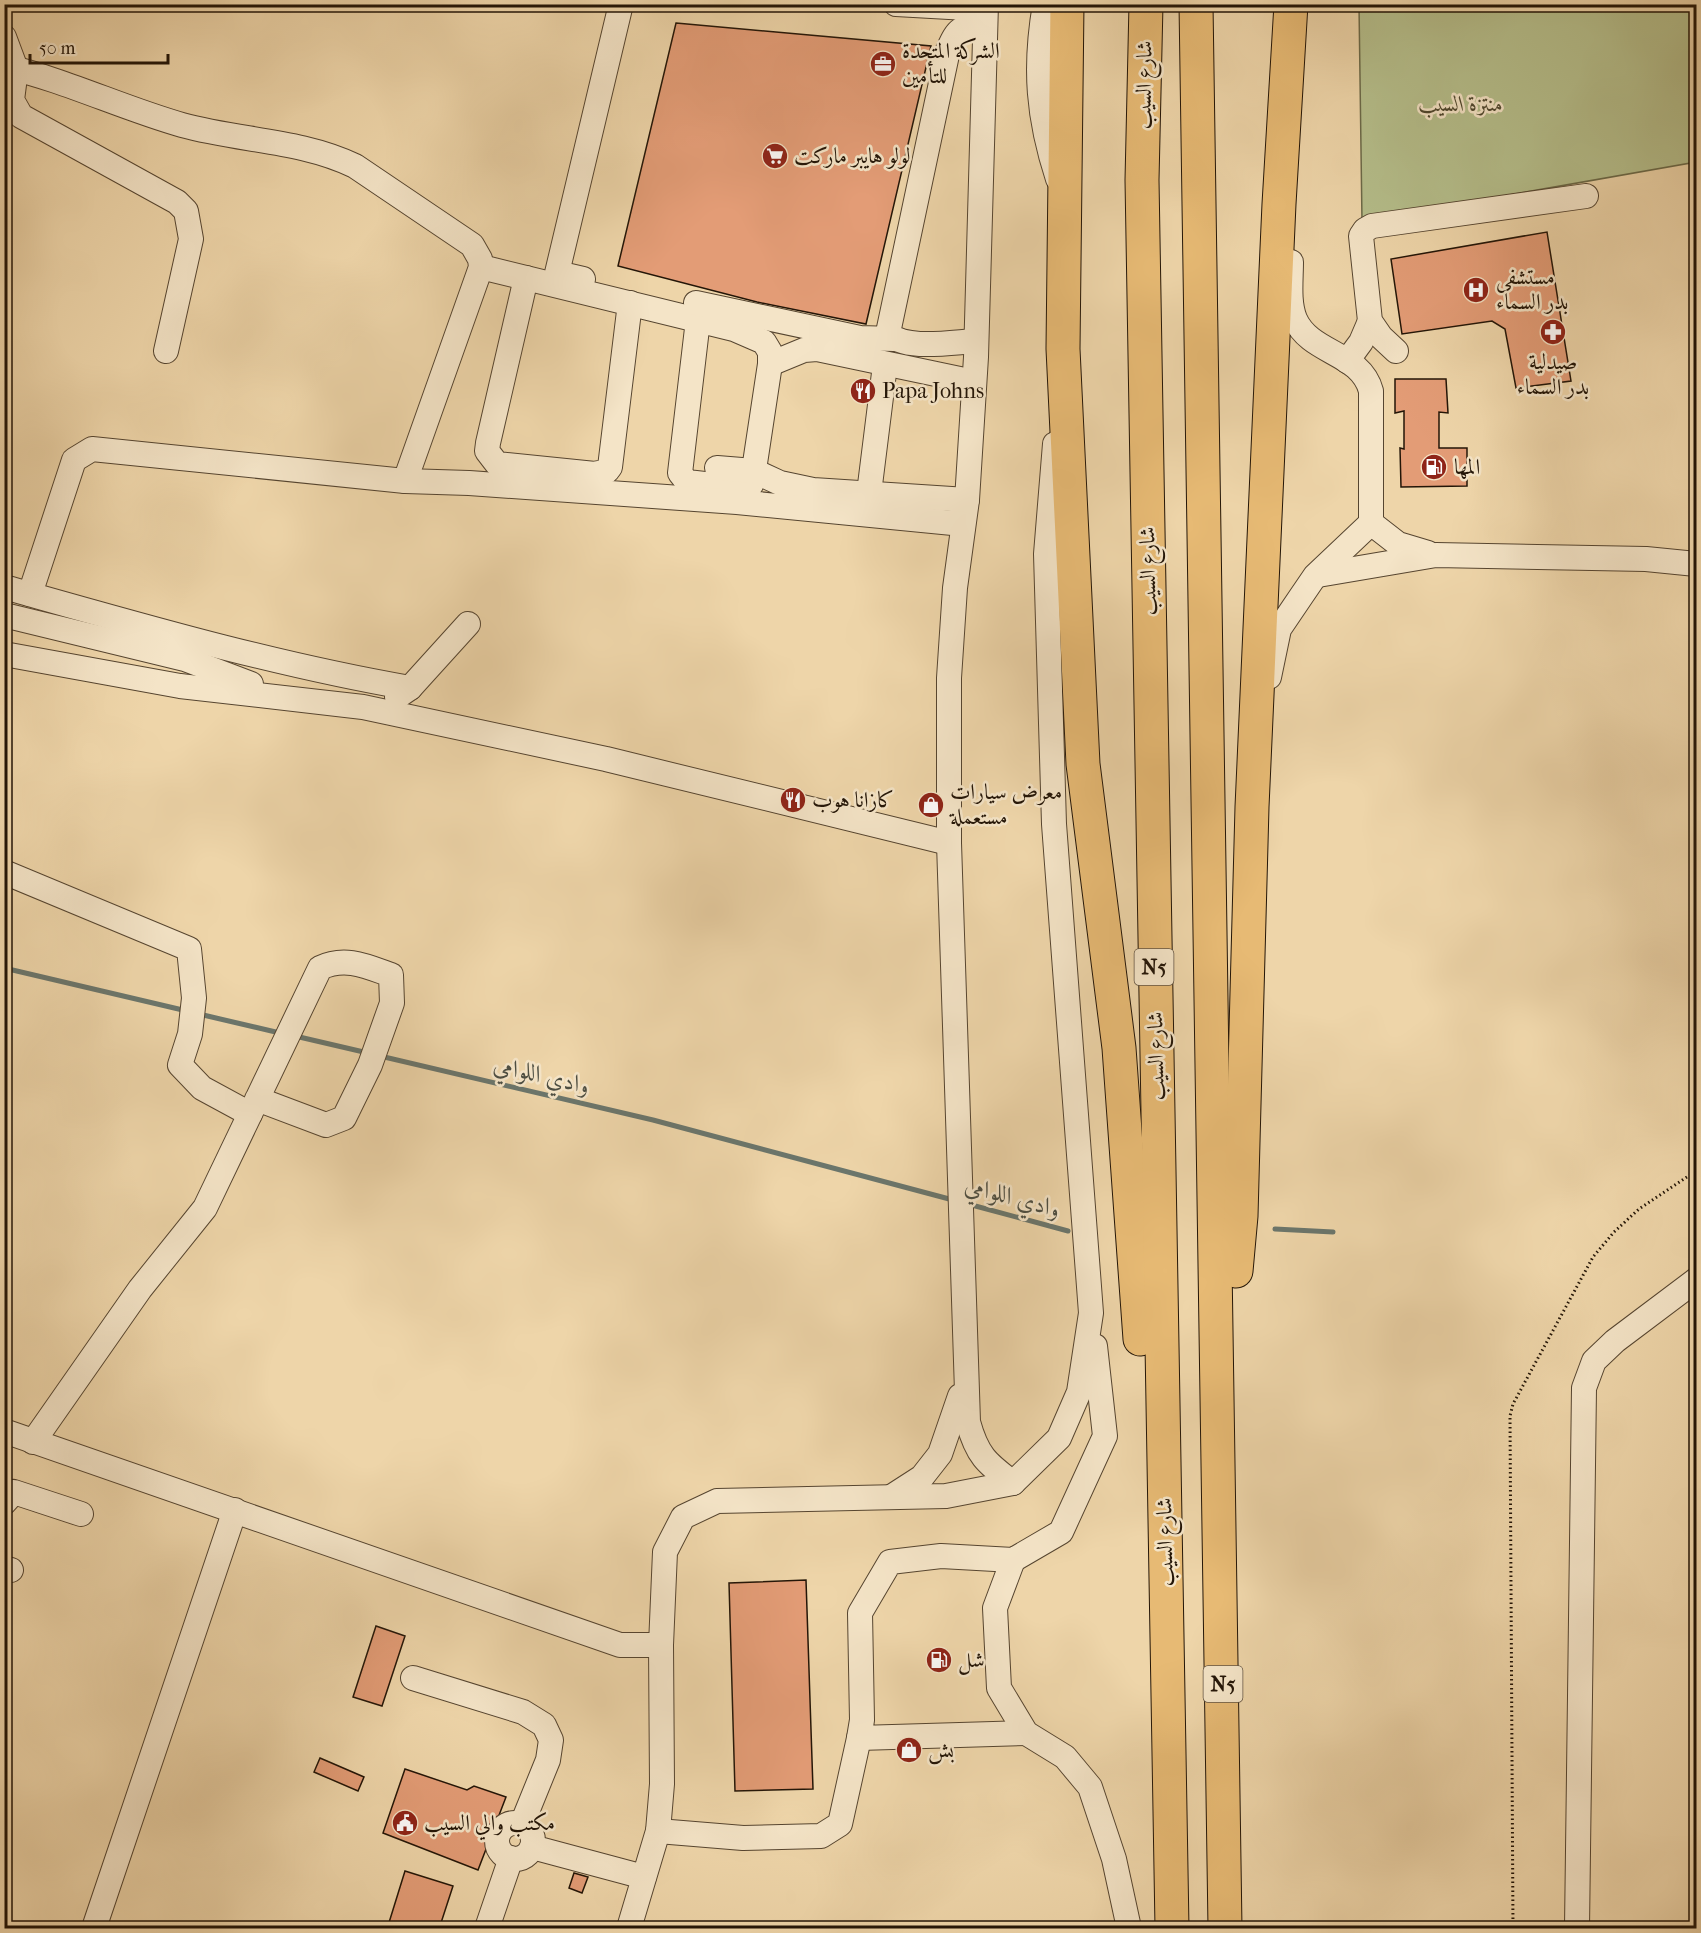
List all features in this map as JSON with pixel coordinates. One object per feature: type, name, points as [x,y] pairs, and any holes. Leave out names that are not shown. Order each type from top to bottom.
[{"type":"highway","points":[[1067,4],[1063,349],[1083,764],[1119,1048],[1149,1453],[1161,1709],[1170,1823]]},
{"type":"highway","name":"شارع السيب","points":[[1146,4],[1142,215],[1172,1929]]},
{"type":"highway","name":"N5","points":[[1197,4],[1226,1929]]},
{"type":"highway","points":[[1220,1440],[1241,1216],[1252,807],[1289,4]]},
{"type":"street","points":[[621,4],[557,273],[860,338],[894,339],[917,344],[976,341]]},
{"type":"street","points":[[896,4],[985,13]]},
{"type":"street","points":[[1045,4],[1040,35],[1038,74],[1040,112],[1065,198]]},
{"type":"street","points":[[894,339],[888,333],[948,50],[955,33],[985,13]]},
{"type":"street","points":[[985,13],[974,382],[966,500],[955,588],[949,678],[949,843],[968,1422],[975,1448],[987,1464],[1013,1483]]},
{"type":"street","points":[[4,37],[10,67],[12,100],[21,116],[177,202],[186,211],[191,239],[166,351]]},
{"type":"street","points":[[10,67],[182,125],[305,148],[339,158],[355,166],[472,245],[480,259],[481,267],[405,481]]},
{"type":"street","points":[[1252,807],[1263,715],[1279,629],[1316,576],[1371,523],[1371,391],[1364,374],[1309,338],[1301,330],[1292,308],[1286,68]]},
{"type":"street","points":[[1347,361],[1370,354],[1396,351],[1381,338],[1370,321],[1362,236],[1365,230],[1372,226],[1586,196]]},
{"type":"street","points":[[481,267],[630,303],[698,320],[734,329],[764,342],[770,352],[770,364],[752,486],[745,489],[687,482],[680,472],[698,320]]},
{"type":"street","points":[[526,278],[487,451],[497,464],[601,474],[610,467],[630,303]]},
{"type":"street","points":[[1347,361],[1361,342],[1370,321]]},
{"type":"street","points":[[770,364],[804,350],[817,349],[974,382]]},
{"type":"street","points":[[658,1832],[743,1838],[821,1836],[840,1824],[862,1720],[860,1613],[890,1562],[941,1556],[1013,1560],[1060,1532],[1105,1436],[1091,1313],[1054,824],[1046,554],[1063,349]]},
{"type":"street","points":[[869,493],[885,365]]},
{"type":"street","points":[[30,594],[74,460],[92,449],[405,481],[726,501],[963,524]]},
{"type":"street","points":[[717,468],[754,471],[780,483],[813,490],[966,500]]},
{"type":"street","points":[[1371,523],[1398,544],[1436,555]]},
{"type":"street","points":[[1316,576],[1436,555],[1646,559],[1696,564]]},
{"type":"street","points":[[4,587],[180,637],[330,674],[410,688]]},
{"type":"street","points":[[4,615],[185,659],[284,697]]},
{"type":"street","points":[[363,707],[392,700],[410,688],[468,624]]},
{"type":"street","points":[[4,654],[180,686],[363,707],[606,759],[949,843]]},
{"type":"street","points":[[4,872],[189,949],[194,998],[190,1034],[180,1065],[202,1088],[253,1107],[326,1125],[344,1118],[370,1065],[392,1003],[391,975],[359,963],[334,962],[320,968],[253,1107],[205,1208],[141,1289],[33,1442]]},
{"type":"street","points":[[1577,1929],[1584,1388],[1594,1361],[1616,1341],[1696,1280]]},
{"type":"street","points":[[629,1929],[658,1832],[662,1784],[661,1645],[665,1552],[683,1517],[717,1501],[946,1496],[1013,1483],[1059,1438],[1079,1392],[1091,1313]]},
{"type":"street","points":[[889,1498],[922,1477],[940,1454],[951,1429],[965,1378]]},
{"type":"street","points":[[4,1431],[620,1645],[661,1645]]},
{"type":"street","points":[[4,1503],[14,1492],[81,1514]]},
{"type":"street","points":[[94,1929],[234,1510]]},
{"type":"street","points":[[1013,1560],[995,1608],[999,1688],[1026,1733],[1065,1758],[1090,1787],[1114,1859],[1129,1929]]},
{"type":"street","points":[[413,1678],[523,1712],[544,1725],[551,1740],[548,1760],[522,1824]]},
{"type":"street","points":[[859,1738],[1026,1733]]},
{"type":"street","points":[[511,1823],[522,1824],[531,1832],[532,1847],[522,1858],[510,1858],[501,1853],[498,1846],[499,1832],[511,1823]]},
{"type":"street","points":[[532,1847],[644,1877]]},
{"type":"street","points":[[487,1929],[510,1858]]},
{"type":"path","points":[[1513,1929],[1510,1416],[1513,1404],[1593,1257],[1614,1232],[1639,1209],[1696,1171]]},
{"type":"green space","name":"منتزة السيب","points":[[1359,5],[1696,5],[1696,162],[1362,221]]},
{"type":"building","name":"لولو هايبر ماركت","points":[[676,23],[931,46],[866,324],[757,302],[618,266]]},
{"type":"building","name":"مستشفى بدر السماء","points":[[1547,232],[1571,381],[1516,388],[1505,329],[1492,321],[1402,334],[1391,259]]},
{"type":"building","name":"المها","points":[[1395,379],[1446,379],[1448,413],[1439,412],[1439,448],[1467,448],[1467,486],[1401,487],[1400,448],[1404,449],[1404,411],[1395,413]]},
{"type":"building","points":[[806,1580],[813,1789],[735,1791],[729,1583]]},
{"type":"building","points":[[376,1626],[405,1636],[382,1706],[353,1697]]},
{"type":"building","points":[[320,1758],[364,1777],[358,1791],[314,1772]]},
{"type":"building","points":[[405,1769],[467,1790],[474,1786],[506,1797],[478,1870],[383,1833]]},
{"type":"building","points":[[405,1871],[453,1886],[439,1929],[387,1929]]},
{"type":"building","points":[[574,1873],[588,1877],[582,1893],[569,1888]]},
{"type":"waterway","name":"وادي اللوامي","points":[[4,968],[187,1011]]},
{"type":"waterway","name":"وادي اللوامي","points":[[199,1014],[280,1033]]},
{"type":"waterway","name":"وادي اللوامي","points":[[295,1036],[368,1053]]},
{"type":"waterway","name":"وادي اللوامي","points":[[380,1056],[653,1120],[953,1200]]},
{"type":"waterway","name":"وادي اللوامي","points":[[968,1204],[1068,1231]]},
{"type":"waterway","name":"وادي اللوامي","points":[[1275,1229],[1333,1232]]},
{"type":"place","name":"الشركة المتحدة للتأمين","points":[[883,64]]},
{"type":"place","name":"لولو هايبر ماركت","points":[[775,156]]},
{"type":"place","name":"مستشفى بدر السماء","points":[[1476,290]]},
{"type":"place","name":"صيدلية بدر السماء","points":[[1553,332]]},
{"type":"place","name":"Papa Johns","points":[[863,391]]},
{"type":"place","name":"المها","points":[[1434,467]]},
{"type":"place","name":"كازانا هوب","points":[[793,800]]},
{"type":"place","name":"معرض سيارات مستعملة","points":[[931,805]]},
{"type":"place","name":"شل","points":[[939,1660]]},
{"type":"place","name":"بش","points":[[909,1750]]},
{"type":"place","name":"مكتب والي السيب","points":[[405,1823]]}]
